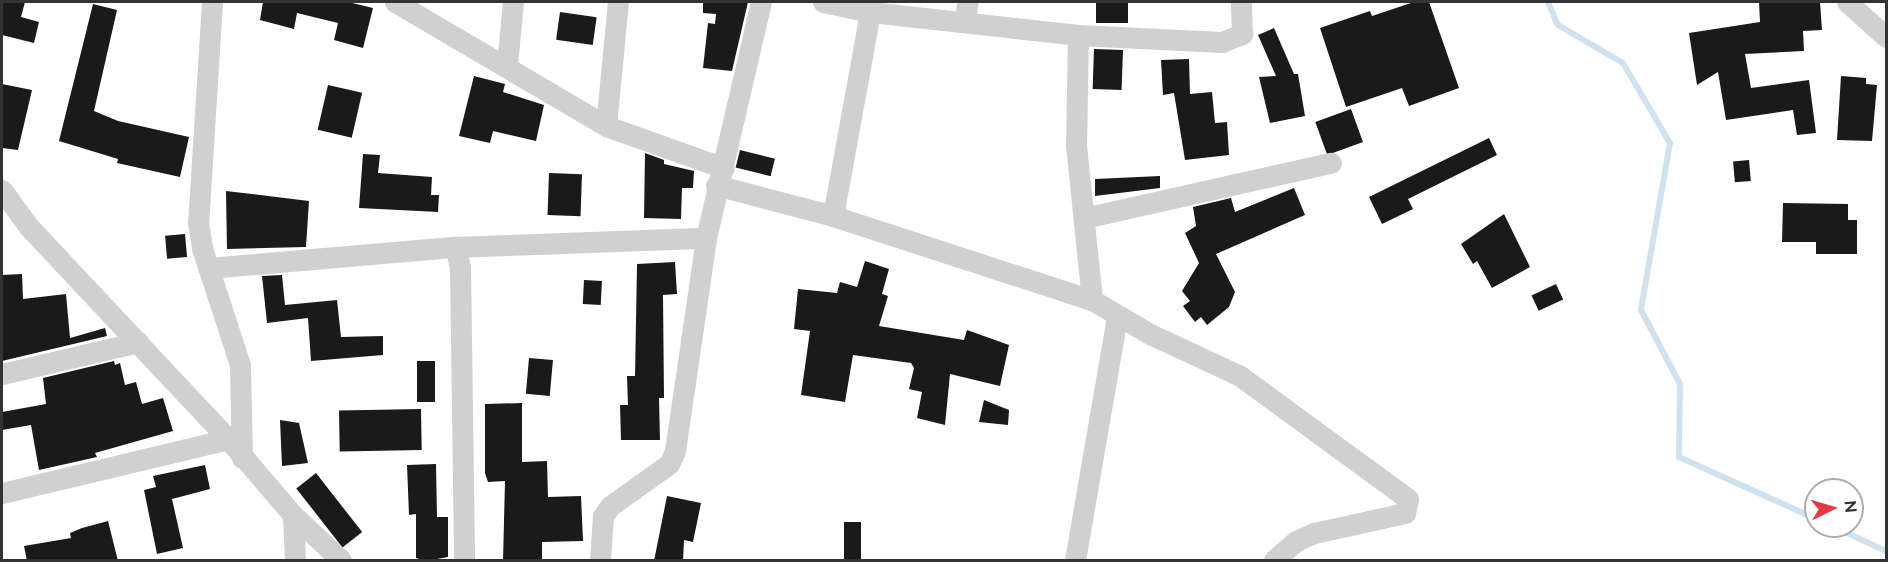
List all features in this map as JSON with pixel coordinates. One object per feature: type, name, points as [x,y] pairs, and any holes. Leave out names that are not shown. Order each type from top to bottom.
[{"type":"street","points":[[212,2],[198,222],[208,268],[242,379],[242,458]]},
{"type":"street","points":[[395,2],[507,65],[606,126],[720,176],[833,216],[1092,300],[1118,316],[1240,376],[1408,500],[1405,513],[1314,532],[1296,541],[1274,561]]},
{"type":"street","points":[[507,65],[513,2]]},
{"type":"street","points":[[606,126],[618,2]]},
{"type":"street","points":[[600,561],[603,516],[610,506],[669,464],[675,451],[705,238],[761,2]]},
{"type":"street","points":[[823,2],[870,12],[966,12],[1078,35],[1222,42],[1242,34],[1241,2]]},
{"type":"street","points":[[1848,2],[1887,37]]},
{"type":"street","points":[[833,216],[870,12]]},
{"type":"street","points":[[1078,35],[1076,145],[1092,300]]},
{"type":"street","points":[[1083,218],[1331,163]]},
{"type":"street","points":[[2,190],[29,228],[228,439],[293,515],[341,561]]},
{"type":"street","points":[[208,268],[455,246],[705,238]]},
{"type":"street","points":[[455,246],[460,267],[464,561]]},
{"type":"street","points":[[1075,561],[1118,316]]},
{"type":"street","points":[[2,374],[138,342]]},
{"type":"street","points":[[2,493],[228,439]]},
{"type":"street","points":[[293,515],[294,561]]},
{"type":"building","points":[[2,2],[25,2],[21,17],[39,22],[34,43],[2,35]]},
{"type":"building","points":[[263,2],[348,2],[373,8],[363,48],[334,40],[338,23],[297,13],[294,29],[260,20]]},
{"type":"building","points":[[703,2],[748,2],[732,71],[703,68],[708,23],[715,24],[716,14],[703,13]]},
{"type":"building","points":[[1096,2],[1128,2],[1128,23],[1096,23]]},
{"type":"building","points":[[1414,2],[1429,2],[1459,88],[1409,106],[1402,88],[1346,107],[1320,28],[1370,11],[1372,16]]},
{"type":"building","points":[[1759,2],[1820,2],[1822,30],[1803,31],[1804,51],[1745,54],[1751,88],[1809,80],[1816,133],[1797,135],[1793,110],[1726,120],[1718,72],[1697,85],[1689,33],[1760,22]]},
{"type":"building","points":[[93,4],[117,10],[94,111],[118,121],[189,137],[180,177],[117,163],[118,159],[59,141]]},
{"type":"building","points":[[560,12],[597,17],[593,45],[556,40]]},
{"type":"building","points":[[1274,28],[1294,74],[1298,74],[1305,116],[1270,123],[1259,77],[1276,76],[1258,35]]},
{"type":"building","points":[[1094,49],[1123,50],[1122,90],[1093,89]]},
{"type":"building","points":[[1189,59],[1190,94],[1212,92],[1215,123],[1227,122],[1229,155],[1185,160],[1174,93],[1163,95],[1161,60]]},
{"type":"building","points":[[474,76],[505,84],[503,92],[544,105],[536,141],[493,131],[490,143],[459,136]]},
{"type":"building","points":[[1841,76],[1866,78],[1866,84],[1877,85],[1872,141],[1837,140]]},
{"type":"building","points":[[2,84],[32,90],[18,150],[2,148]]},
{"type":"building","points":[[328,85],[362,93],[352,138],[318,130]]},
{"type":"building","points":[[1351,109],[1363,142],[1327,155],[1315,122]]},
{"type":"building","points":[[1489,138],[1497,155],[1408,199],[1413,209],[1382,224],[1369,197]]},
{"type":"building","points":[[740,150],[775,159],[771,176],[736,167]]},
{"type":"building","points":[[645,153],[664,160],[664,164],[694,171],[693,188],[682,188],[681,219],[644,218]]},
{"type":"building","points":[[363,154],[380,155],[378,173],[432,177],[431,195],[439,195],[438,212],[359,208]]},
{"type":"building","points":[[1749,160],[1751,181],[1735,182],[1733,161]]},
{"type":"building","points":[[549,173],[582,174],[581,216],[548,215]]},
{"type":"building","points":[[1160,176],[1160,188],[1095,196],[1095,179]]},
{"type":"building","points":[[1294,188],[1305,215],[1216,254],[1235,292],[1229,307],[1207,325],[1201,317],[1195,322],[1183,306],[1190,301],[1182,291],[1199,263],[1185,233],[1196,226],[1193,207],[1231,198],[1235,212]]},
{"type":"building","points":[[226,191],[309,201],[306,247],[227,249]]},
{"type":"building","points":[[1783,203],[1848,204],[1848,220],[1857,220],[1857,254],[1816,254],[1816,242],[1782,242]]},
{"type":"building","points":[[1504,214],[1530,267],[1492,288],[1477,261],[1473,264],[1461,244]]},
{"type":"building","points":[[185,234],[187,257],[167,259],[165,236]]},
{"type":"building","points":[[865,261],[889,269],[882,294],[888,296],[879,326],[964,340],[967,330],[1009,345],[1000,386],[950,374],[945,425],[917,418],[922,392],[909,389],[914,368],[911,363],[853,355],[845,402],[801,395],[810,331],[794,329],[798,289],[837,293],[840,282],[857,287]]},
{"type":"building","points":[[675,262],[677,294],[663,295],[664,398],[659,398],[660,440],[621,440],[620,405],[628,405],[627,376],[635,376],[637,264]]},
{"type":"building","points":[[22,274],[23,299],[66,294],[70,338],[105,328],[107,336],[2,361],[2,275]]},
{"type":"building","points":[[282,275],[285,305],[337,300],[341,337],[383,336],[383,355],[311,361],[308,318],[267,323],[262,276]]},
{"type":"building","points":[[584,280],[602,281],[601,305],[583,304]]},
{"type":"building","points":[[1556,284],[1563,299],[1539,311],[1532,295]]},
{"type":"building","points":[[529,358],[553,360],[550,396],[526,394]]},
{"type":"building","points":[[114,361],[115,365],[120,363],[125,385],[136,382],[142,404],[163,398],[173,431],[95,453],[97,457],[39,470],[31,425],[2,430],[2,412],[46,404],[43,378]]},
{"type":"building","points":[[417,361],[435,361],[435,402],[417,402]]},
{"type":"building","points":[[984,400],[1009,410],[1008,425],[979,422]]},
{"type":"building","points":[[522,403],[522,462],[547,461],[548,497],[581,496],[583,541],[542,542],[542,561],[503,561],[505,481],[488,482],[485,473],[485,404]]},
{"type":"building","points":[[421,409],[422,450],[340,451],[339,410]]},
{"type":"building","points":[[280,420],[299,423],[308,463],[282,466]]},
{"type":"building","points":[[436,464],[437,517],[448,517],[448,557],[426,561],[416,558],[416,514],[409,515],[407,465]]},
{"type":"building","points":[[205,465],[210,489],[172,499],[183,548],[157,554],[144,490],[156,487],[153,476]]},
{"type":"building","points":[[316,473],[362,532],[342,547],[296,488]]},
{"type":"building","points":[[667,496],[701,503],[693,542],[684,540],[683,561],[654,561]]},
{"type":"building","points":[[108,521],[118,561],[27,561],[24,546],[71,538],[70,533]]},
{"type":"building","points":[[844,522],[861,522],[861,560],[844,560]]},
{"type":"waterway","points":[[1548,2],[1558,25],[1623,63],[1670,143],[1641,310],[1680,384],[1679,457],[1804,514]]},
{"type":"waterway","points":[[1858,538],[1886,551]]}]
